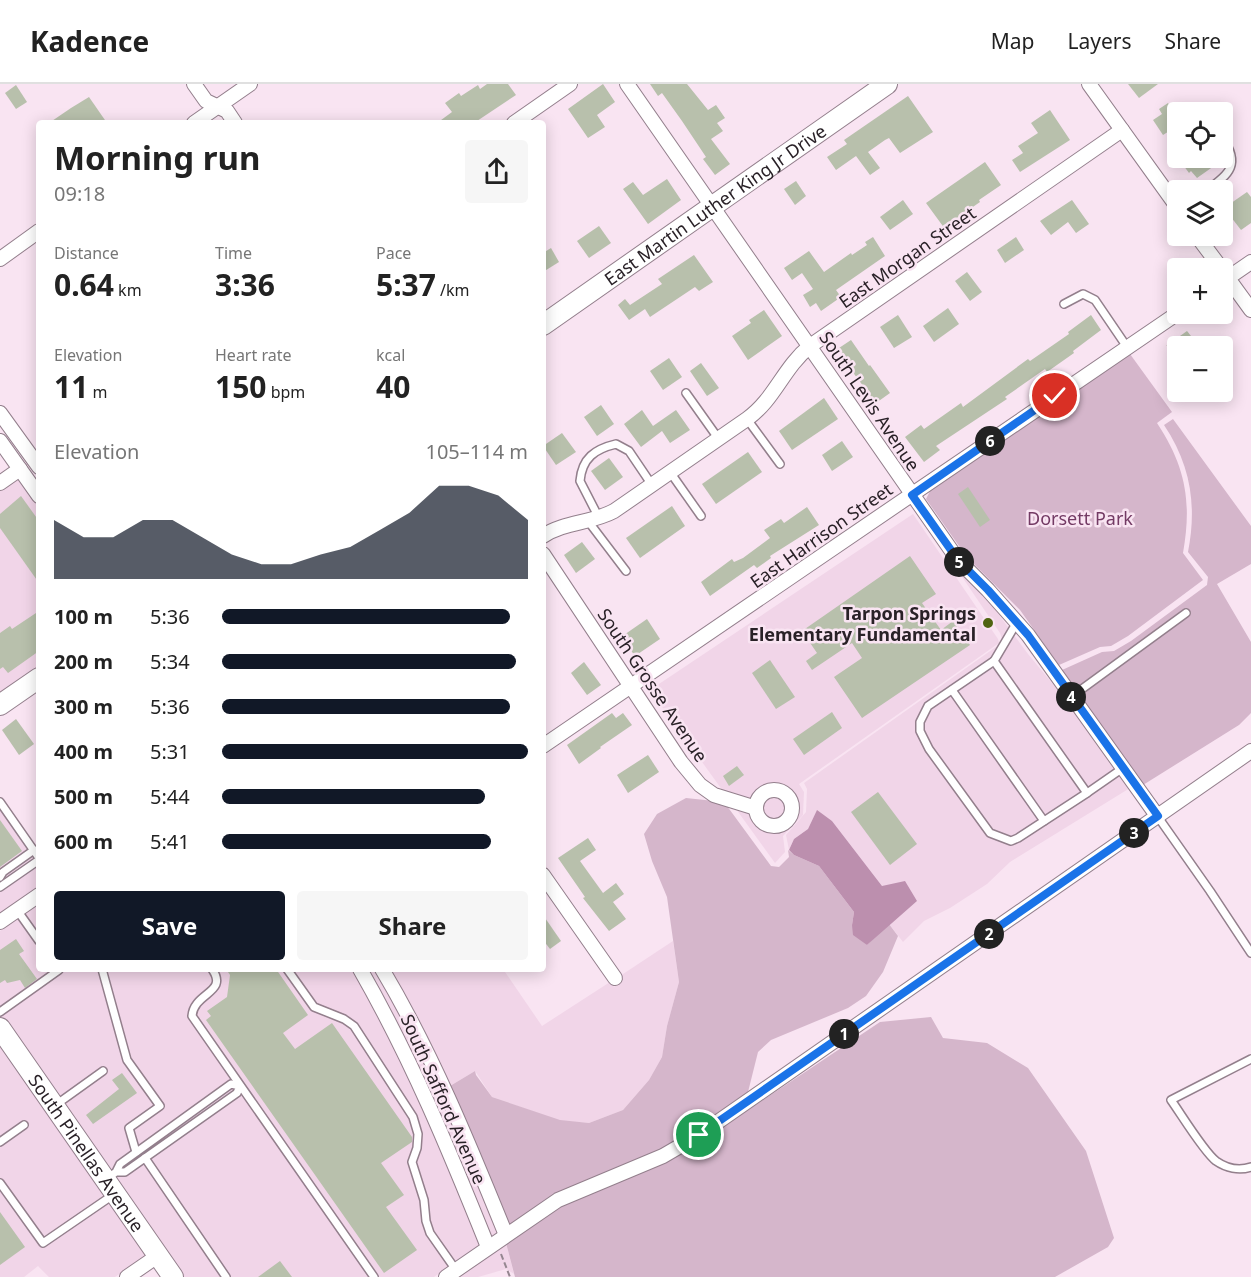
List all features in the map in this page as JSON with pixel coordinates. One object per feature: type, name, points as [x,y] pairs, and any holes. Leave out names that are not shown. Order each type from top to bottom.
[{"type":"street","points":[[194,84],[206,101],[227,111],[233,120]]},
{"type":"street","points":[[198,120],[250,84]]},
{"type":"street","points":[[518,120],[570,84]]},
{"type":"street","name":"South Levis Avenue","points":[[627,84],[958,560],[1017,622],[1158,816]]},
{"type":"street","name":"East Martin Luther King Jr Drive","points":[[546,323],[887,84]]},
{"type":"street","points":[[1089,84],[1167,193]]},
{"type":"street","name":"East Morgan Street","points":[[546,534],[557,528],[594,519],[614,511],[747,419],[766,403],[792,363],[810,346],[1122,130]]},
{"type":"street","points":[[0,259],[36,233]]},
{"type":"street","points":[[1233,271],[1251,262]]},
{"type":"street","points":[[1233,287],[1251,310]]},
{"type":"street","name":"East Harrison Street","points":[[546,744],[1167,320]]},
{"type":"street","points":[[0,413],[36,459]]},
{"type":"street","points":[[0,441],[36,492]]},
{"type":"street","points":[[0,483],[20,469]]},
{"type":"street","name":"South Grosse Avenue","points":[[546,558],[633,686],[681,762],[700,785],[714,795],[756,808]]},
{"type":"street","points":[[0,704],[36,680]]},
{"type":"street","points":[[449,1275],[558,1200],[663,1156],[699,1135],[1251,750]]},
{"type":"street","points":[[546,879],[615,978]]},
{"type":"street","points":[[0,922],[36,897]]},
{"type":"street","name":"South Safford Avenue","points":[[362,972],[391,1023],[417,1076],[488,1247]]},
{"type":"street","name":"South Safford Avenue","points":[[384,972],[433,1063],[506,1235]]},
{"type":"street","name":"South Pinellas Avenue","points":[[0,1028],[55,1106],[113,1182],[173,1277]]},
{"type":"street","points":[[127,1277],[159,1255]]},
{"type":"lane","points":[[1221,180],[1231,168]]},
{"type":"lane","points":[[1064,304],[1083,294],[1095,300],[1127,347]]},
{"type":"lane","points":[[686,393],[718,438]]},
{"type":"lane","points":[[747,419],[780,464]]},
{"type":"lane","points":[[626,571],[594,519],[580,481],[584,461],[603,447],[616,444],[629,451],[652,485]]},
{"type":"lane","points":[[670,472],[701,516]]},
{"type":"lane","points":[[1071,697],[1186,613]]},
{"type":"lane","points":[[1017,622],[994,661],[928,706],[920,722],[920,731],[930,749],[990,833],[1011,841],[1123,768]]},
{"type":"lane","points":[[994,661],[1087,793]]},
{"type":"lane","points":[[952,690],[1044,821]]},
{"type":"lane","points":[[0,802],[36,854]]},
{"type":"lane","points":[[1158,816],[1251,953]]},
{"type":"lane","points":[[0,877],[3,872],[34,850]]},
{"type":"lane","points":[[0,887],[36,861]]},
{"type":"lane","points":[[17,910],[36,937]]},
{"type":"lane","points":[[0,1012],[60,972]]},
{"type":"lane","points":[[103,972],[127,1060],[160,1106],[129,1128],[136,1152]]},
{"type":"lane","points":[[214,972],[217,983],[214,989],[196,1002],[192,1016],[371,1276]]},
{"type":"lane","points":[[289,972],[314,1007],[344,1019],[354,1026],[413,1116],[418,1134],[417,1149],[412,1162],[424,1200],[426,1221],[449,1275]]},
{"type":"lane","points":[[1251,1059],[1171,1100],[1214,1160],[1229,1168],[1243,1170],[1251,1167]]},
{"type":"lane","points":[[55,1106],[103,1071]]},
{"type":"lane","points":[[113,1182],[120,1164],[231,1084],[240,1086]]},
{"type":"lane","points":[[0,1183],[43,1244],[125,1172],[237,1093],[240,1086]]},
{"type":"lane","points":[[0,1142],[24,1125]]},
{"type":"lane","points":[[145,1158],[226,1277]]},
{"type":"shaded area","points":[[19,478],[36,503],[36,672],[0,697],[0,491]]},
{"type":"shaded area","points":[[913,514],[999,643],[799,784],[804,792],[803,815],[783,836],[785,852],[775,863],[650,690]]},
{"type":"shaded area","points":[[952,562],[979,588],[1066,700],[1130,788],[1010,862],[987,884],[950,908],[924,921],[903,942],[889,924],[917,901],[882,886],[832,821],[817,811],[808,829],[794,839],[789,850],[786,835],[806,812],[807,789],[804,783],[1000,644],[1002,639],[1000,633]]},
{"type":"shaded area","points":[[0,799],[36,848],[36,888],[0,914]]},
{"type":"shaded area","points":[[817,810],[832,821],[882,886],[905,881],[917,901],[867,945],[853,935],[854,912],[819,866],[794,855],[789,850],[794,839],[808,829]]},
{"type":"shaded area","points":[[36,905],[36,972],[355,972],[411,1078],[480,1244],[434,1277],[182,1277],[0,1017],[0,931]]},
{"type":"shaded area","points":[[673,941],[679,982],[667,1026],[662,1057],[649,1080],[623,1110],[589,1123],[560,1121],[492,1097],[475,1071],[450,1086],[424,1030],[391,972],[505,972],[542,1026],[610,982],[614,987],[623,981],[620,976]]},
{"type":"shaded area","points":[[369,972],[377,972],[394,1001],[442,1097],[498,1232],[491,1237],[457,1152],[396,1020]]},
{"type":"shaded area","points":[[0,1038],[150,1253],[115,1277],[49,1277],[38,1266],[24,1277],[0,1277]]},
{"type":"shaded area","points":[[506,1243],[514,1274],[506,1269],[478,1277],[458,1277]]},
{"type":"green space","name":"Dorsett Park","points":[[1130,354],[1172,412],[1157,423],[1175,455],[1184,485],[1187,517],[1183,553],[1203,580],[1128,636],[1111,646],[1100,647],[1059,665],[1020,610],[966,556],[926,499],[930,491]]},
{"type":"green space","points":[[1173,419],[1251,526],[1251,564],[1217,584],[1251,642],[1251,713],[1239,725],[1143,785],[1059,669],[1062,670],[1102,652],[1114,651],[1207,585],[1208,577],[1188,552],[1192,518],[1190,486],[1180,455],[1164,425]]},
{"type":"green space","points":[[686,798],[714,801],[727,806],[771,866],[779,867],[789,857],[788,850],[819,866],[854,912],[852,925],[867,945],[889,924],[898,936],[883,972],[866,996],[848,1008],[771,1040],[758,1052],[748,1092],[696,1129],[659,1150],[556,1194],[509,1225],[450,1086],[475,1071],[492,1097],[560,1120],[589,1123],[623,1110],[649,1080],[662,1057],[667,1026],[679,982],[667,897],[644,834],[657,814]]},
{"type":"green space","points":[[931,1017],[943,1038],[987,1043],[1028,1068],[1086,1151],[1114,1238],[1108,1247],[1055,1277],[515,1277],[506,1243],[562,1206],[666,1162],[703,1140],[880,1022]]},
{"type":"building","points":[[487,84],[508,84],[516,95],[478,120],[441,120],[452,112],[445,103],[459,93],[461,96],[478,85],[480,89]]},
{"type":"building","points":[[603,84],[615,102],[597,115],[605,127],[588,138],[568,109]]},
{"type":"building","points":[[650,84],[687,84],[708,110],[716,105],[725,118],[717,123],[723,131],[711,139],[730,164],[715,175],[703,159],[706,157],[662,93],[658,96]]},
{"type":"building","points":[[1128,84],[1158,84],[1139,98]]},
{"type":"building","points":[[16,85],[27,102],[16,109],[5,93]]},
{"type":"building","points":[[908,96],[933,132],[900,153],[889,138],[885,140],[868,152],[880,168],[870,175],[856,156],[836,170],[827,157],[847,144],[844,140]]},
{"type":"building","points":[[89,97],[105,120],[53,120]]},
{"type":"building","points":[[1167,104],[1167,132],[1163,135],[1153,120],[1162,114],[1159,109]]},
{"type":"building","points":[[1050,110],[1070,140],[1020,172],[1012,160],[1023,153],[1018,146],[1038,133],[1031,123]]},
{"type":"building","points":[[985,162],[1001,185],[945,229],[926,203]]},
{"type":"building","points":[[1185,168],[1211,168],[1197,178],[1191,171],[1189,173]]},
{"type":"building","points":[[667,179],[681,200],[648,224],[623,189],[633,182],[643,195]]},
{"type":"building","points":[[796,181],[806,196],[795,205],[784,189]]},
{"type":"building","points":[[1247,192],[1251,197],[1251,223],[1241,230],[1233,220],[1233,202]]},
{"type":"building","points":[[903,200],[913,214],[890,230],[880,217]]},
{"type":"building","points":[[1072,200],[1089,224],[1076,233],[1068,222],[1051,235],[1040,221]]},
{"type":"building","points":[[599,226],[611,243],[589,258],[577,241]]},
{"type":"building","points":[[873,237],[885,256],[836,290],[841,297],[821,311],[816,303],[810,307],[803,295],[813,289],[802,273],[792,280],[784,268],[809,251],[824,272],[867,245],[865,242]]},
{"type":"building","points":[[1016,237],[1024,250],[1005,263],[997,250]]},
{"type":"building","points":[[551,248],[559,262],[546,270],[546,251]]},
{"type":"building","points":[[694,255],[713,282],[699,291],[695,287],[650,317],[645,309],[629,320],[618,305],[625,299],[630,305],[662,284],[658,279]]},
{"type":"building","points":[[967,272],[982,292],[970,301],[955,281]]},
{"type":"building","points":[[948,308],[959,324],[934,342],[923,326]]},
{"type":"building","points":[[764,310],[782,336],[748,360],[732,336],[751,323],[749,320]]},
{"type":"building","points":[[898,315],[912,337],[894,348],[880,327]]},
{"type":"building","points":[[1091,315],[1101,330],[1047,372],[1045,369],[1005,397],[1007,399],[936,446],[940,450],[924,462],[905,437],[921,425],[924,429],[961,403],[963,407],[1028,359],[1030,361],[1069,334],[1068,332]]},
{"type":"building","points":[[1187,331],[1191,336],[1180,336]]},
{"type":"building","points":[[851,340],[890,393],[876,403],[836,350]]},
{"type":"building","points":[[669,358],[682,377],[663,390],[650,371]]},
{"type":"building","points":[[701,363],[719,388],[707,396],[690,371]]},
{"type":"building","points":[[824,398],[838,419],[792,450],[779,431]]},
{"type":"building","points":[[601,405],[614,424],[597,436],[584,417]]},
{"type":"building","points":[[642,410],[653,426],[676,410],[690,430],[670,443],[662,431],[641,447],[624,424]]},
{"type":"building","points":[[562,433],[576,452],[556,465],[546,450],[546,444]]},
{"type":"building","points":[[842,441],[853,457],[832,471],[822,455]]},
{"type":"building","points":[[748,452],[762,472],[716,504],[702,484]]},
{"type":"building","points":[[609,458],[623,477],[605,490],[591,471]]},
{"type":"building","points":[[968,487],[990,520],[980,527],[958,494]]},
{"type":"building","points":[[21,496],[36,517],[36,579],[0,528],[0,514]]},
{"type":"building","points":[[672,506],[685,526],[640,558],[626,538]]},
{"type":"building","points":[[807,507],[819,525],[770,556],[771,558],[757,568],[754,565],[710,596],[701,582],[732,559],[734,562],[743,558],[770,538],[764,530],[781,519],[784,523]]},
{"type":"building","points":[[582,542],[595,559],[576,573],[564,555]]},
{"type":"building","points":[[910,556],[936,594],[922,603],[941,630],[953,621],[970,645],[862,718],[834,677],[862,658],[852,643],[812,670],[806,661],[817,653],[802,631]]},
{"type":"building","points":[[36,613],[36,653],[8,673],[3,667],[0,669],[0,633],[10,626],[12,629]]},
{"type":"building","points":[[647,619],[660,639],[635,656],[621,637]]},
{"type":"building","points":[[770,660],[795,697],[776,709],[752,673]]},
{"type":"building","points":[[584,662],[601,685],[587,695],[571,673]]},
{"type":"building","points":[[832,712],[842,728],[804,755],[793,739]]},
{"type":"building","points":[[612,713],[616,718],[623,713],[632,725],[579,764],[567,745]]},
{"type":"building","points":[[16,719],[34,744],[19,755],[2,730]]},
{"type":"building","points":[[648,755],[659,772],[628,793],[617,775]]},
{"type":"building","points":[[737,766],[744,775],[729,786],[723,776]]},
{"type":"building","points":[[878,792],[917,844],[890,865],[851,812]]},
{"type":"building","points":[[0,820],[22,851],[0,867]]},
{"type":"building","points":[[588,838],[596,850],[580,861],[603,893],[616,883],[624,894],[613,902],[626,919],[609,931],[583,898],[585,897],[558,858]]},
{"type":"building","points":[[546,919],[561,941],[550,949],[546,944]]},
{"type":"building","points":[[16,939],[24,951],[19,954],[37,979],[25,988],[20,980],[7,983],[5,980],[0,983],[0,950]]},
{"type":"building","points":[[228,972],[278,972],[308,1015],[283,1033],[295,1049],[332,1023],[412,1137],[412,1142],[381,1163],[404,1195],[386,1207],[417,1250],[384,1273],[206,1020],[211,1016],[207,1011],[227,997],[230,975]]},
{"type":"building","points":[[122,1073],[137,1093],[93,1124],[86,1115],[119,1089],[112,1080]]},
{"type":"building","points":[[0,1212],[25,1247],[0,1265]]},
{"type":"building","points":[[280,1261],[292,1277],[258,1277]]},
{"type":"place","name":"Tarpon Springs Elementary Fundamental","points":[[988,623]]},
{"type":"route","points":[[699,1135],[1158,816],[1028,635],[988,590],[962,566],[912,495],[1055,396]]}]
